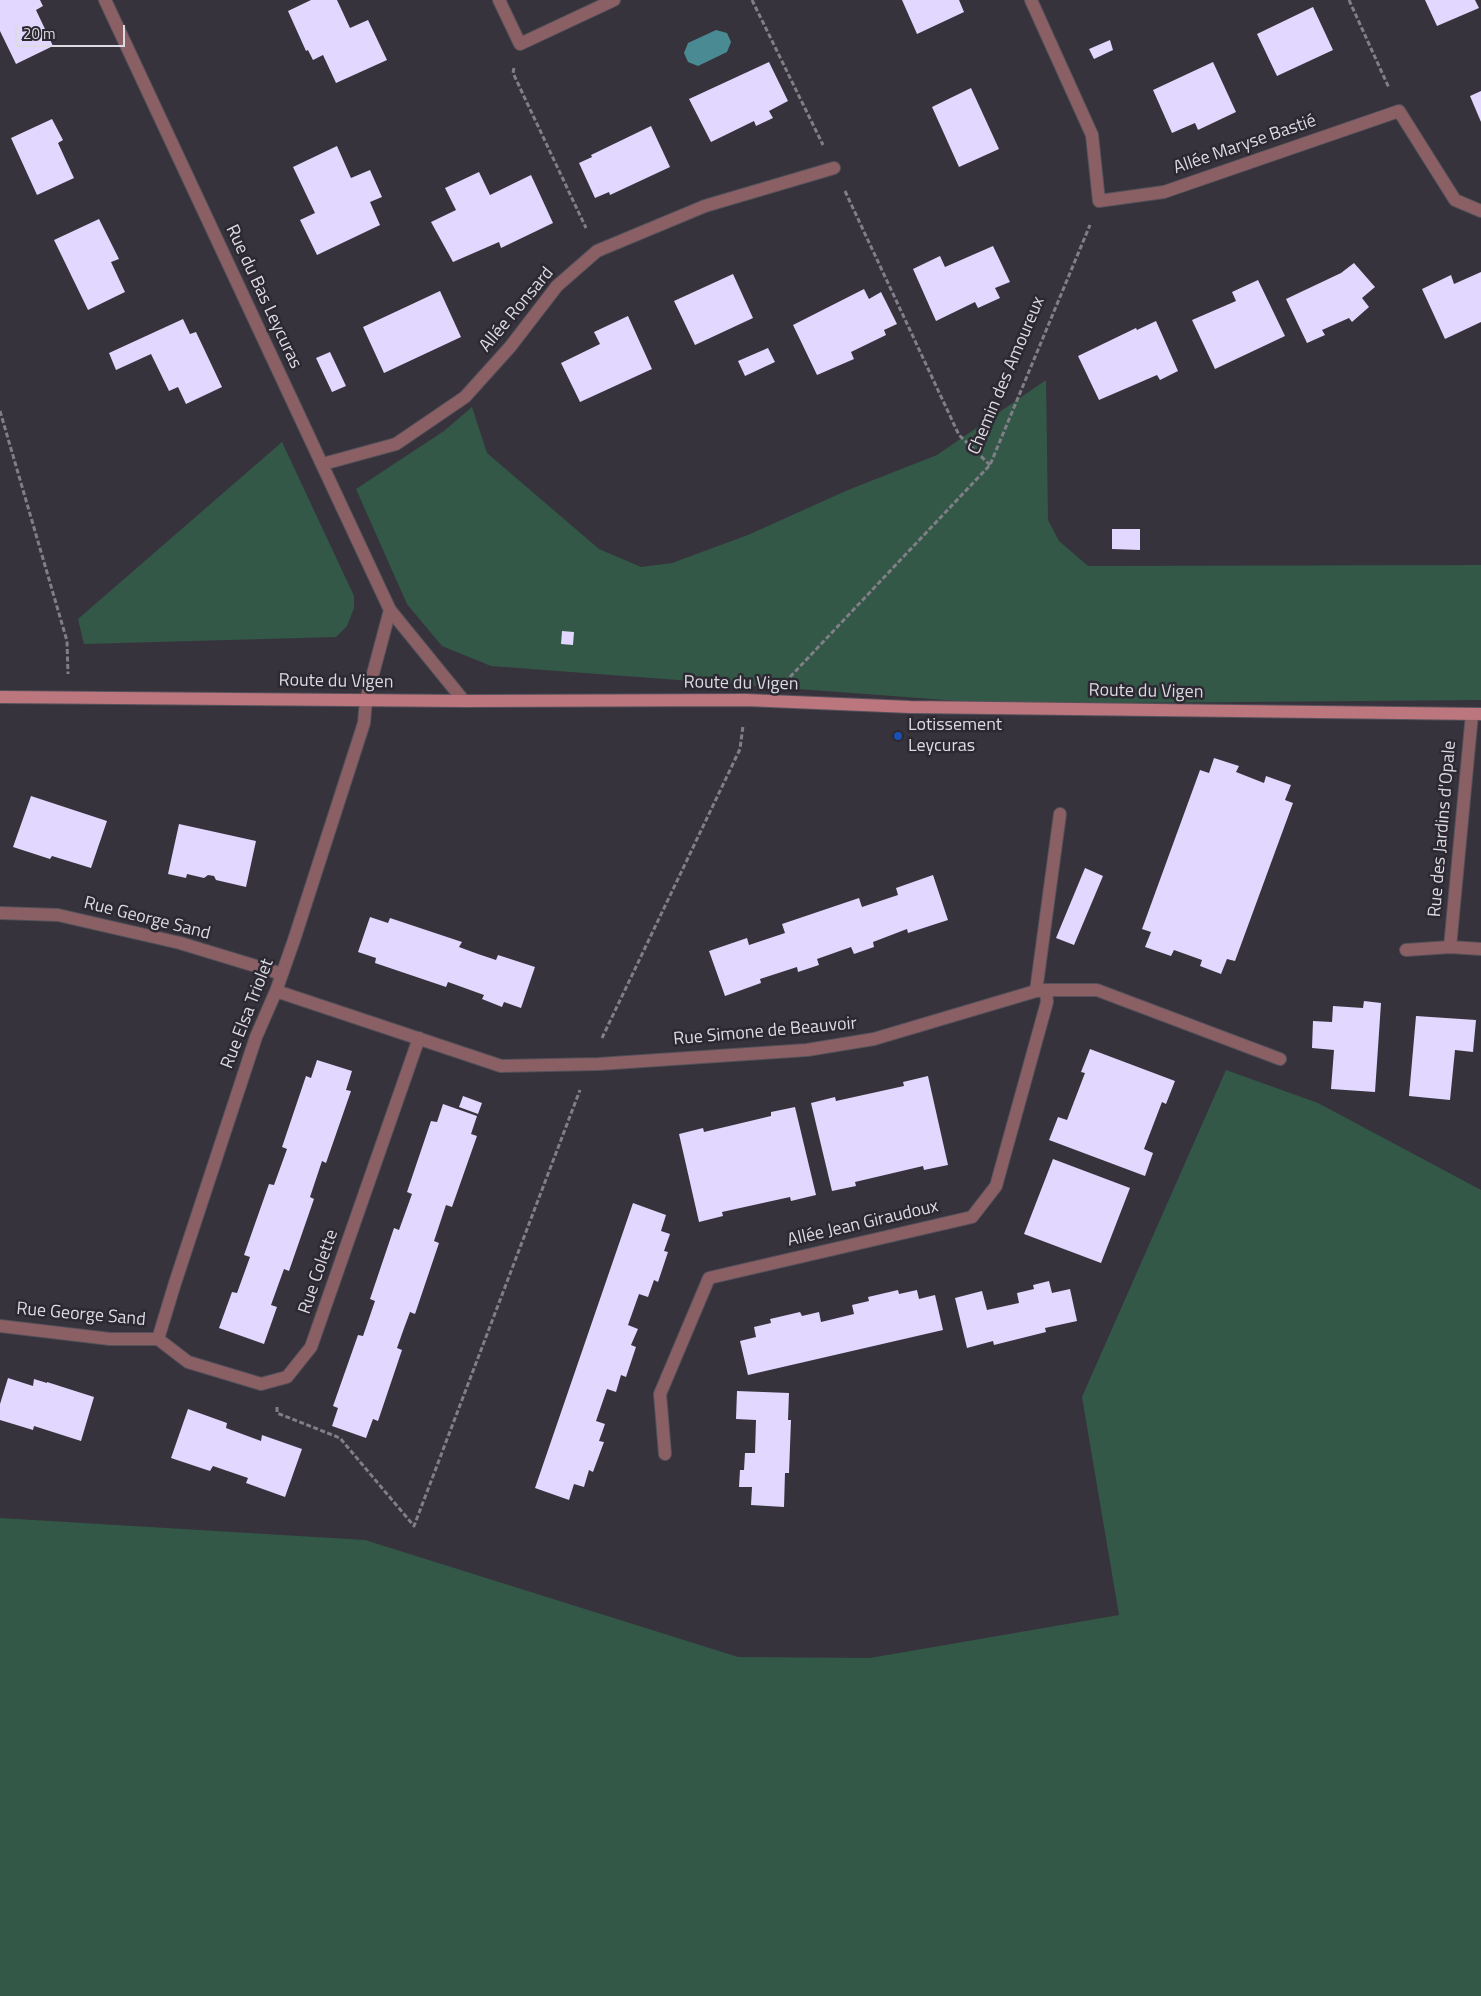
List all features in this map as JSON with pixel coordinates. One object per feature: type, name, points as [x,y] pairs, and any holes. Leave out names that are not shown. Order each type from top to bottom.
[{"type":"street","name":"Rue du Bas Leycuras","points":[[105,0],[390,610],[464,701]]},
{"type":"street","points":[[499,0],[520,44],[614,0]]},
{"type":"street","points":[[1031,0],[1092,134],[1099,201]]},
{"type":"street","points":[[1399,110],[1455,200],[1481,211]]},
{"type":"street","name":"Allée Maryse Bastié","points":[[1099,201],[1164,192],[1399,110]]},
{"type":"street","name":"Allée Ronsard","points":[[322,464],[396,444],[465,396],[510,347],[557,286],[597,251],[705,206],[834,168]]},
{"type":"street","points":[[366,700],[390,610]]},
{"type":"street","name":"Route du Vigen","points":[[0,697],[464,701],[746,700],[910,707],[1476,714]]},
{"type":"street","name":"Rue Elsa Triolet","points":[[158,1339],[256,1037],[282,974],[364,723],[366,700]]},
{"type":"street","name":"Rue des Jardins d'Opale","points":[[1450,947],[1476,714]]},
{"type":"street","points":[[1041,991],[1060,814]]},
{"type":"street","name":"Rue George Sand","points":[[0,913],[58,915],[180,943],[282,974]]},
{"type":"street","points":[[1406,950],[1450,947],[1481,949]]},
{"type":"street","name":"Rue Simone de Beauvoir","points":[[276,991],[500,1066],[590,1064],[807,1050],[864,1041],[1041,991],[1097,990],[1280,1059]]},
{"type":"street","name":"Allée Jean Giraudoux","points":[[665,1454],[660,1394],[709,1278],[972,1216],[996,1186],[1046,1002],[1041,991]]},
{"type":"street","name":"Rue Colette","points":[[278,1380],[287,1377],[311,1347],[419,1038]]},
{"type":"street","name":"Rue George Sand","points":[[0,1326],[110,1339],[158,1339]]},
{"type":"street","points":[[158,1339],[188,1362],[261,1384],[278,1380]]},
{"type":"path","points":[[752,0],[834,168],[959,435],[990,464]]},
{"type":"path","points":[[1349,0],[1399,110]]},
{"type":"path","points":[[520,44],[513,73],[597,251]]},
{"type":"path","name":"Chemin des Amoureux","points":[[768,701],[990,464],[1099,201]]},
{"type":"path","points":[[0,411],[67,641],[68,698]]},
{"type":"path","points":[[278,1380],[277,1413],[340,1438],[414,1526],[590,1064],[740,749],[746,700]]},
{"type":"green space","points":[[1046,380],[1048,520],[1059,541],[1088,566],[1481,565],[1481,700],[999,704],[491,666],[442,646],[407,604],[356,489],[444,431],[472,407],[487,453],[599,549],[641,567],[672,563],[748,535],[848,490],[937,455]]},
{"type":"green space","points":[[282,442],[354,596],[354,608],[347,626],[336,637],[84,644],[78,619]]},
{"type":"green space","points":[[1226,1070],[1318,1103],[1481,1190],[1481,1996],[0,1996],[0,1518],[365,1540],[738,1657],[870,1658],[1119,1615],[1082,1397]]},
{"type":"water","points":[[716,30],[727,33],[731,42],[727,52],[698,66],[688,62],[684,53],[688,43]]},
{"type":"building","points":[[0,0],[40,0],[43,6],[36,10],[53,46],[16,64],[0,31]]},
{"type":"building","points":[[311,0],[337,0],[350,28],[368,20],[387,60],[336,83],[323,55],[313,60],[308,50],[306,51],[288,11]]},
{"type":"building","points":[[902,0],[959,0],[964,12],[917,34]]},
{"type":"building","points":[[1425,0],[1475,0],[1479,8],[1437,26]]},
{"type":"building","points":[[1313,7],[1333,50],[1277,76],[1257,34]]},
{"type":"building","points":[[1110,40],[1113,50],[1094,59],[1089,49]]},
{"type":"building","points":[[769,62],[788,101],[769,111],[773,118],[756,126],[754,121],[711,142],[689,99]]},
{"type":"building","points":[[1213,62],[1236,112],[1198,130],[1195,123],[1172,133],[1153,90]]},
{"type":"building","points":[[971,88],[999,149],[959,167],[932,107]]},
{"type":"building","points":[[1481,91],[1481,122],[1470,96]]},
{"type":"building","points":[[52,119],[63,140],[58,143],[74,178],[37,195],[11,138]]},
{"type":"building","points":[[651,126],[670,167],[610,195],[609,192],[595,198],[579,163],[592,157],[591,155]]},
{"type":"building","points":[[337,146],[351,178],[370,170],[382,197],[370,202],[380,225],[317,255],[300,220],[315,213],[293,167]]},
{"type":"building","points":[[479,172],[490,195],[531,175],[553,223],[501,248],[499,242],[453,262],[431,222],[456,210],[445,188]]},
{"type":"building","points":[[99,219],[119,259],[111,262],[125,292],[88,310],[54,240]]},
{"type":"building","points":[[993,246],[1010,282],[995,288],[1000,298],[978,308],[975,302],[936,321],[913,269],[940,256],[945,267]]},
{"type":"building","points":[[1354,263],[1375,287],[1362,298],[1369,307],[1352,322],[1349,318],[1322,330],[1325,335],[1307,343],[1286,299],[1341,273]]},
{"type":"building","points":[[1481,272],[1481,322],[1445,339],[1422,289],[1451,275],[1454,284]]},
{"type":"building","points":[[733,274],[753,318],[695,345],[674,301]]},
{"type":"building","points":[[1258,280],[1285,336],[1215,369],[1192,320],[1236,301],[1232,292]]},
{"type":"building","points":[[864,289],[869,299],[881,292],[897,324],[884,330],[886,335],[851,352],[854,359],[817,375],[793,325]]},
{"type":"building","points":[[440,291],[461,337],[384,373],[363,327]]},
{"type":"building","points":[[628,316],[652,369],[580,402],[561,363],[600,344],[594,332]]},
{"type":"building","points":[[183,319],[190,334],[196,332],[222,387],[186,404],[178,387],[169,391],[151,354],[116,370],[109,353]]},
{"type":"building","points":[[1156,321],[1178,371],[1160,380],[1157,375],[1099,400],[1078,356],[1136,328],[1137,330]]},
{"type":"building","points":[[768,348],[775,362],[745,376],[738,361]]},
{"type":"building","points":[[330,352],[346,386],[332,392],[316,358]]},
{"type":"building","points":[[1112,529],[1140,529],[1140,550],[1112,549]]},
{"type":"building","points":[[562,631],[574,632],[573,645],[561,644]]},
{"type":"building","points":[[1214,758],[1239,766],[1236,772],[1264,783],[1266,776],[1291,785],[1285,800],[1293,803],[1235,961],[1227,959],[1221,974],[1200,966],[1202,960],[1174,950],[1171,956],[1145,947],[1151,932],[1142,929],[1200,770],[1209,773]]},
{"type":"building","points":[[31,796],[107,821],[91,868],[52,856],[50,859],[13,847]]},
{"type":"building","points":[[179,824],[256,841],[246,887],[216,880],[214,876],[208,875],[204,878],[187,874],[186,878],[168,874]]},
{"type":"building","points":[[1085,868],[1103,876],[1074,945],[1056,938]]},
{"type":"building","points":[[933,875],[948,920],[908,933],[907,929],[873,942],[874,947],[854,954],[851,947],[817,959],[819,965],[798,972],[797,967],[760,979],[761,983],[725,996],[709,951],[747,938],[749,945],[785,933],[782,924],[859,898],[862,907],[898,895],[896,888]]},
{"type":"building","points":[[370,917],[388,923],[390,918],[462,942],[459,947],[478,954],[496,960],[498,955],[535,967],[521,1008],[504,1002],[502,1007],[482,999],[484,995],[448,982],[446,987],[375,963],[376,958],[358,952]]},
{"type":"building","points":[[1364,1001],[1381,1003],[1375,1092],[1331,1089],[1334,1050],[1312,1048],[1313,1021],[1332,1022],[1333,1006],[1363,1008]]},
{"type":"building","points":[[1416,1016],[1476,1020],[1473,1052],[1455,1050],[1450,1100],[1409,1096]]},
{"type":"building","points":[[1090,1049],[1175,1081],[1166,1104],[1162,1102],[1144,1149],[1153,1153],[1145,1176],[1049,1140],[1058,1117],[1067,1120],[1085,1073],[1081,1072]]},
{"type":"building","points":[[317,1060],[352,1071],[346,1090],[351,1091],[326,1163],[322,1161],[310,1197],[314,1199],[289,1271],[284,1269],[271,1305],[277,1307],[264,1344],[219,1328],[232,1292],[237,1293],[250,1257],[244,1255],[269,1184],[274,1185],[287,1149],[282,1147],[306,1076],[311,1078]]},
{"type":"building","points":[[928,1076],[948,1165],[924,1170],[923,1166],[855,1182],[856,1186],[832,1191],[811,1103],[835,1097],[836,1101],[904,1086],[903,1082]]},
{"type":"building","points":[[463,1096],[482,1103],[478,1114],[459,1107]]},
{"type":"building","points":[[443,1104],[477,1116],[471,1134],[477,1136],[452,1207],[446,1205],[434,1241],[439,1243],[415,1314],[410,1312],[397,1348],[402,1350],[378,1421],[373,1419],[366,1438],[332,1426],[338,1408],[333,1406],[358,1335],[363,1336],[375,1301],[370,1299],[394,1228],[399,1230],[412,1194],[407,1192],[431,1121],[437,1122]]},
{"type":"building","points":[[795,1107],[816,1195],[791,1201],[790,1197],[722,1212],[723,1216],[699,1222],[679,1134],[703,1128],[704,1132],[771,1116],[771,1112]]},
{"type":"building","points":[[1053,1159],[1130,1188],[1101,1263],[1024,1234]]},
{"type":"building","points":[[633,1203],[666,1215],[661,1231],[670,1234],[664,1251],[668,1252],[658,1282],[654,1280],[648,1297],[639,1294],[628,1325],[638,1329],[631,1345],[636,1347],[626,1377],[621,1375],[616,1392],[607,1389],[596,1421],[605,1424],[599,1441],[604,1442],[593,1472],[589,1470],[584,1487],[574,1484],[569,1500],[535,1488]]},
{"type":"building","points":[[1049,1281],[1052,1293],[1070,1289],[1077,1321],[1045,1328],[1046,1332],[994,1345],[993,1341],[967,1348],[955,1298],[982,1291],[987,1310],[1019,1303],[1017,1293],[1034,1289],[1033,1285]]},
{"type":"building","points":[[898,1290],[899,1294],[917,1290],[919,1299],[935,1295],[943,1330],[748,1375],[740,1341],[756,1337],[754,1327],[771,1323],[770,1319],[800,1312],[802,1316],[819,1312],[821,1322],[854,1314],[852,1305],[869,1301],[868,1297]]},
{"type":"building","points":[[8,1378],[33,1386],[34,1379],[94,1397],[81,1441],[34,1426],[33,1430],[0,1420],[0,1404]]},
{"type":"building","points":[[737,1391],[789,1393],[788,1420],[791,1420],[789,1473],[785,1473],[784,1507],[751,1505],[752,1487],[739,1487],[740,1470],[744,1470],[745,1453],[755,1453],[756,1420],[736,1419]]},
{"type":"building","points":[[188,1409],[227,1423],[226,1428],[261,1441],[262,1435],[302,1449],[285,1497],[246,1483],[248,1478],[213,1466],[210,1471],[171,1458]]},
{"type":"place","name":"Lotissement Leycuras","points":[[898,736]]}]
